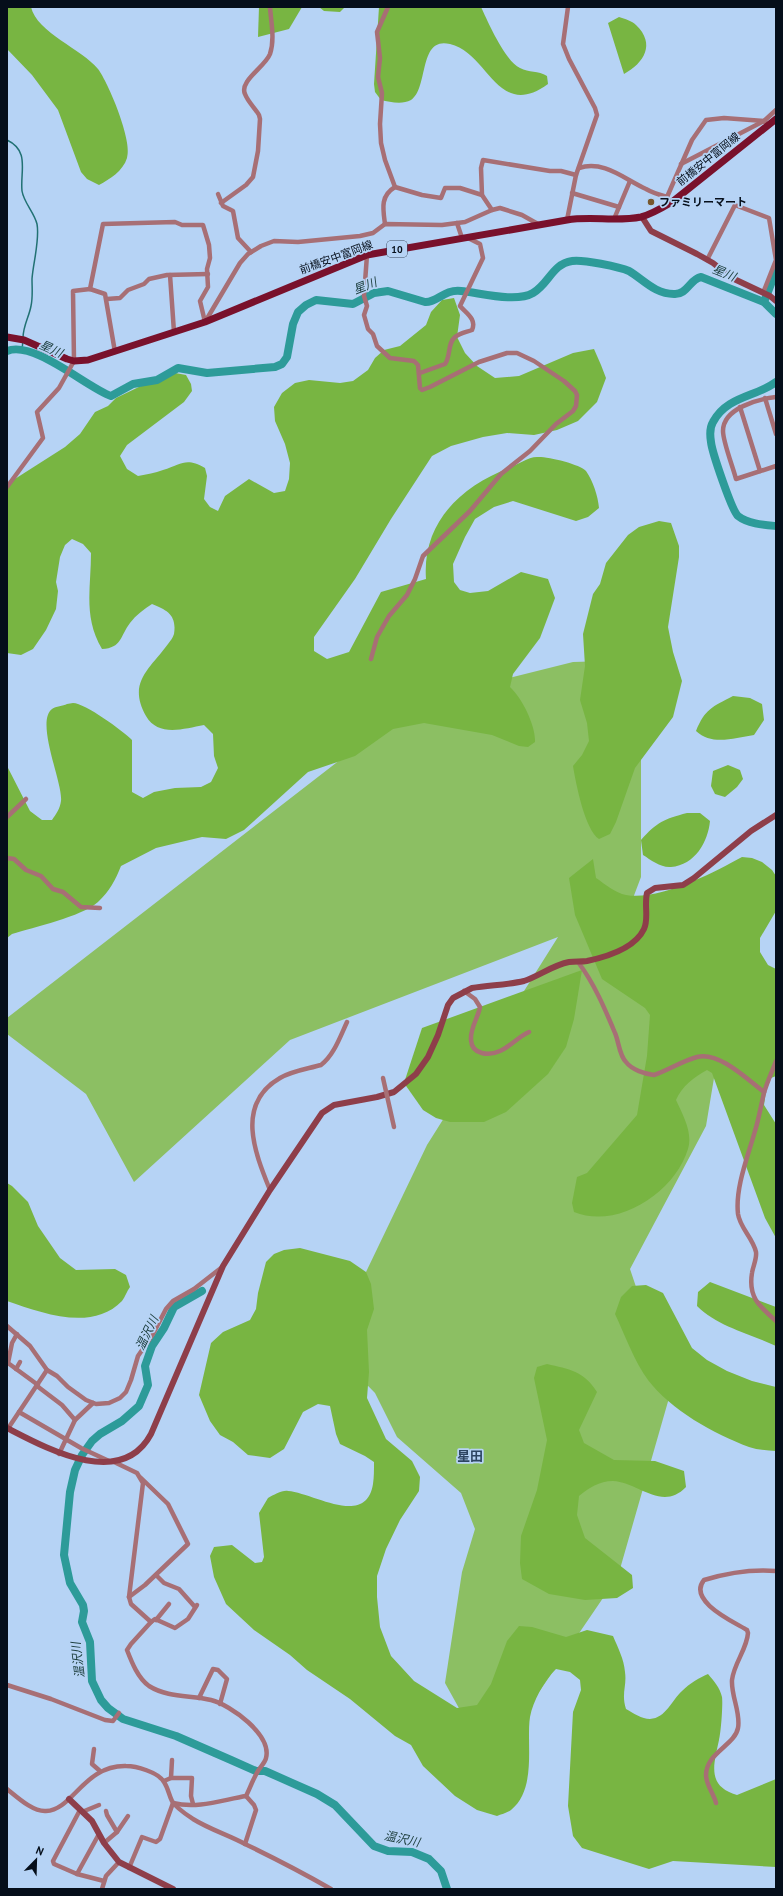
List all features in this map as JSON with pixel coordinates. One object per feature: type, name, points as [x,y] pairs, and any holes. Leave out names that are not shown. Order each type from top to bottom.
[{"type":"main road","name":"前橋安中富岡線","points":[[74,361],[88,360],[115,352],[205,322],[367,255],[566,220],[642,217],[654,213],[667,201],[766,123],[776,119]]},
{"type":"main road","points":[[7,337],[24,340],[74,361]]},
{"type":"street","points":[[222,203],[250,182],[255,170],[260,119],[244,92],[244,86],[253,74],[262,67],[270,53],[273,43],[270,7]]},
{"type":"street","points":[[388,7],[377,32],[380,58],[378,77],[382,93],[380,124],[381,143],[385,160],[395,187]]},
{"type":"street","points":[[566,220],[576,175],[597,115],[595,108],[569,59],[563,44],[568,7]]},
{"type":"street","points":[[681,164],[766,123],[776,110]]},
{"type":"street","points":[[579,168],[588,165],[602,167],[667,201],[681,164],[698,130],[706,120],[724,118],[766,123]]},
{"type":"street","points":[[492,210],[482,195],[481,168],[483,160],[550,171],[561,171],[576,175]]},
{"type":"street","points":[[614,219],[630,181]]},
{"type":"street","points":[[384,224],[382,204],[390,190],[395,187],[422,195],[441,198],[445,188],[460,188],[482,195]]},
{"type":"street","points":[[572,193],[619,207]]},
{"type":"street","points":[[218,194],[223,206],[233,211],[238,238],[251,252]]},
{"type":"street","points":[[642,217],[651,231],[707,260],[732,278],[771,297],[776,260],[770,218],[735,205],[707,260]]},
{"type":"street","points":[[205,322],[240,263],[251,252],[274,241],[298,242],[373,234],[384,224],[442,225],[465,222],[500,208],[522,215],[539,225]]},
{"type":"street","points":[[90,289],[103,224],[175,222],[182,225],[203,225],[209,245],[210,258],[208,287],[200,301],[205,322]]},
{"type":"street","points":[[420,374],[445,364],[454,337],[472,330],[474,322],[460,306],[483,256],[480,244],[465,238],[457,223]]},
{"type":"street","points":[[367,255],[364,296],[367,306],[364,315],[368,329],[373,334],[377,346],[390,358],[414,361],[418,365],[420,374],[418,386],[422,390],[479,362],[507,353],[517,353],[534,361],[564,381],[574,390],[577,395],[574,411],[556,424],[530,451],[501,474],[470,511],[423,556],[415,579],[407,595],[390,616],[377,637],[371,659]]},
{"type":"street","points":[[107,299],[120,298],[128,290],[144,284],[149,279],[170,275],[208,274]]},
{"type":"street","points":[[170,275],[174,332]]},
{"type":"street","points":[[7,488],[43,438],[36,415],[38,410],[59,388],[74,361],[73,292],[90,289],[105,294],[115,352]]},
{"type":"street","points":[[776,397],[765,398],[740,407],[725,422],[723,431],[736,479],[776,466]]},
{"type":"street","points":[[765,398],[776,434]]},
{"type":"street","points":[[740,407],[760,471]]},
{"type":"street","points":[[7,817],[26,799]]},
{"type":"street","points":[[47,1370],[7,1428],[59,1454],[84,1460],[96,1462],[110,1461],[131,1455],[147,1440],[223,1266],[270,1190],[322,1113],[334,1105],[377,1097],[394,1092],[416,1074],[428,1056],[438,1035],[448,1005],[453,998],[464,991],[472,988],[523,981],[555,967],[610,955],[638,938],[645,929],[645,902],[647,893],[655,888],[683,885],[689,882],[750,830],[776,814]]},
{"type":"street","points":[[7,858],[14,859],[26,870],[41,876],[53,889],[63,892],[81,907],[100,908]]},
{"type":"street","points":[[578,962],[588,974],[614,1032],[622,1056],[633,1068],[647,1074],[654,1075],[695,1058],[709,1057],[731,1067],[764,1092]]},
{"type":"street","points":[[464,991],[475,999],[480,1006],[471,1039],[472,1046],[475,1051],[480,1053],[499,1052],[529,1032]]},
{"type":"street","points":[[270,1190],[259,1164],[252,1134],[254,1109],[260,1096],[268,1087],[281,1077],[324,1063],[329,1057],[347,1022]]},
{"type":"street","points":[[776,1061],[764,1092],[756,1130],[745,1164],[738,1199],[740,1221],[756,1252],[751,1281],[753,1296],[764,1311],[776,1321]]},
{"type":"street","points":[[383,1078],[394,1127]]},
{"type":"street","points":[[7,1326],[30,1346],[47,1370],[57,1376],[86,1400],[93,1403],[109,1403],[120,1398],[126,1392],[138,1356],[154,1334],[166,1309],[173,1301],[194,1289],[223,1266]]},
{"type":"street","points":[[17,1334],[8,1363],[62,1405],[75,1420]]},
{"type":"street","points":[[16,1369],[20,1362]]},
{"type":"street","points":[[59,1454],[75,1420],[93,1403]]},
{"type":"street","points":[[19,1412],[81,1448],[137,1473],[168,1504],[188,1544],[156,1575],[129,1597]]},
{"type":"street","points":[[141,1478],[143,1483],[129,1597],[131,1604],[150,1622]]},
{"type":"street","points":[[716,1803],[707,1781],[706,1774],[709,1764],[715,1756],[737,1733],[739,1722],[734,1701],[732,1679],[748,1633],[746,1630],[724,1618],[709,1606],[703,1597],[701,1586],[704,1580],[719,1575],[742,1572],[776,1571]]},
{"type":"street","points":[[156,1575],[164,1582],[179,1589],[196,1606],[188,1619],[175,1628],[156,1620]]},
{"type":"street","points":[[169,1604],[156,1620],[150,1622],[127,1650],[136,1671],[149,1685],[158,1690],[211,1700],[220,1704],[250,1724],[264,1741],[266,1758],[257,1772],[246,1796]]},
{"type":"street","points":[[199,1698],[213,1669],[218,1670],[227,1679],[220,1704]]},
{"type":"street","points":[[7,1686],[51,1698],[105,1720],[113,1721],[119,1714]]},
{"type":"street","points":[[94,1749],[92,1764],[100,1771]]},
{"type":"street","points":[[171,1778],[172,1760]]},
{"type":"street","points":[[7,1789],[32,1807],[46,1811],[59,1806],[69,1799],[89,1779],[100,1771],[126,1766],[147,1771],[164,1781],[173,1803],[193,1819],[245,1844],[331,1889]]},
{"type":"street","points":[[164,1781],[171,1778],[192,1778],[191,1796],[193,1804]]},
{"type":"street","points":[[173,1803],[211,1804],[227,1799],[246,1796]]},
{"type":"street","points":[[245,1844],[256,1810],[254,1805],[246,1796]]},
{"type":"street","points":[[69,1799],[92,1821],[104,1843],[119,1862],[173,1889]]},
{"type":"street","points":[[129,1868],[142,1837],[156,1842],[160,1839],[173,1803]]},
{"type":"street","points":[[99,1805],[81,1811],[53,1861],[54,1864],[77,1874],[104,1881]]},
{"type":"street","points":[[106,1810],[107,1815],[117,1832]]},
{"type":"street","points":[[104,1843],[117,1832],[128,1816]]},
{"type":"street","points":[[77,1874],[99,1834]]},
{"type":"street","points":[[102,1889],[104,1881],[119,1862]]},
{"type":"green space","points":[[7,7],[31,7],[35,16],[42,25],[98,69],[108,86],[123,126],[128,150],[125,163],[119,171],[99,185],[87,179],[81,172],[58,110],[32,75],[7,49]]},
{"type":"green space","points":[[259,7],[302,7],[289,29],[258,37]]},
{"type":"green space","points":[[319,7],[345,7],[340,12],[324,11]]},
{"type":"green space","points":[[379,7],[481,7],[503,50],[514,64],[527,71],[540,73],[547,76],[548,84],[531,93],[517,95],[505,90],[494,81],[475,59],[463,50],[450,44],[440,44],[433,48],[428,55],[417,94],[411,100],[400,103],[381,100],[375,92],[374,84]]},
{"type":"green space","points":[[619,17],[636,25],[642,32],[646,46],[642,59],[631,70],[624,74],[608,23]]},
{"type":"green space","points":[[454,298],[460,315],[457,337],[465,353],[477,366],[495,378],[519,376],[573,353],[594,349],[606,378],[597,402],[578,421],[557,430],[534,435],[507,433],[483,437],[451,446],[432,456],[391,519],[355,579],[314,637],[314,651],[327,659],[349,652],[381,592],[426,579],[426,559],[430,541],[438,524],[460,497],[475,485],[491,476],[534,457],[555,459],[583,468],[589,475],[593,484],[598,499],[599,508],[588,517],[576,521],[513,501],[494,507],[475,519],[453,564],[454,582],[460,590],[470,593],[488,591],[521,572],[548,579],[555,598],[540,638],[513,674],[510,687],[519,698],[531,720],[535,735],[535,742],[528,747],[519,746],[492,735],[424,723],[393,729],[355,756],[308,772],[244,830],[226,839],[202,837],[156,848],[121,866],[109,890],[98,902],[90,907],[69,917],[12,934],[7,938],[7,766],[30,811],[42,820],[52,820],[59,809],[61,801],[48,739],[48,716],[52,709],[72,703],[79,704],[104,718],[132,740],[132,792],[143,798],[154,792],[175,788],[201,787],[211,782],[218,768],[214,756],[213,734],[204,725],[172,730],[157,727],[151,723],[146,716],[141,704],[139,694],[143,677],[174,634],[174,622],[170,614],[152,604],[140,612],[132,620],[117,644],[109,648],[102,649],[96,637],[90,614],[89,590],[91,553],[83,544],[72,539],[65,545],[60,557],[56,582],[58,591],[56,609],[46,630],[33,649],[21,655],[7,653],[7,484],[65,447],[80,434],[95,412],[108,406],[116,398],[170,372],[186,375],[191,384],[192,391],[184,402],[127,445],[120,456],[127,469],[138,476],[157,472],[188,462],[199,465],[205,468],[207,476],[204,499],[210,507],[218,511],[225,496],[249,479],[274,493],[285,491],[289,479],[290,463],[285,444],[275,421],[274,407],[282,393],[295,383],[309,380],[340,383],[353,381],[368,370],[375,358],[384,350],[400,346],[426,325],[431,312],[442,300]]},
{"type":"green space","points":[[659,521],[671,523],[679,546],[679,557],[668,627],[673,652],[682,681],[673,717],[635,768],[616,822],[610,834],[599,839],[594,834],[585,817],[573,766],[582,755],[589,741],[587,723],[580,700],[585,666],[583,634],[593,594],[600,584],[606,563],[628,535],[639,527]]},
{"type":"green space","points":[[641,660],[641,877],[616,943],[715,1072],[706,1126],[630,1269],[671,1391],[618,1576],[490,1764],[445,1683],[462,1572],[475,1529],[461,1493],[397,1437],[375,1393],[330,1347],[427,1145],[558,937],[290,1040],[134,1182],[86,1094],[7,1034],[7,1018],[416,701],[573,662]]},
{"type":"green space","points":[[733,696],[750,698],[762,704],[764,720],[754,735],[716,740],[702,736],[696,731],[706,713],[710,709]]},
{"type":"green space","points":[[728,765],[740,770],[743,779],[737,787],[725,797],[715,794],[711,786],[713,771]]},
{"type":"green space","points":[[687,813],[700,813],[710,821],[709,829],[703,844],[693,857],[687,862],[667,867],[656,863],[643,855],[641,840],[652,829],[667,819]]},
{"type":"green space","points":[[742,857],[752,858],[762,862],[772,870],[776,876],[776,911],[760,938],[760,952],[768,965],[776,969],[776,1076],[771,1078],[766,1091],[764,1105],[776,1124],[776,1238],[765,1218],[712,1073],[707,1070],[689,1082],[676,1100],[688,1130],[689,1143],[681,1165],[671,1180],[658,1193],[643,1203],[626,1211],[609,1216],[591,1216],[574,1212],[572,1203],[577,1177],[587,1173],[637,1115],[647,1056],[650,1015],[645,1008],[602,979],[575,915],[569,878],[593,859],[596,878],[618,892],[626,895],[639,896],[670,890],[686,884],[716,871]]},
{"type":"green space","points":[[582,970],[574,1019],[566,1047],[548,1074],[506,1112],[484,1122],[450,1122],[436,1118],[423,1110],[404,1083],[422,1028]]},
{"type":"green space","points":[[7,1183],[28,1202],[38,1226],[60,1258],[76,1270],[115,1269],[126,1275],[130,1287],[122,1301],[110,1310],[96,1316],[82,1318],[51,1314],[7,1301]]},
{"type":"green space","points":[[300,1248],[350,1261],[366,1272],[371,1284],[374,1309],[367,1330],[369,1372],[367,1398],[386,1439],[412,1461],[420,1477],[419,1491],[400,1520],[386,1549],[377,1576],[377,1597],[380,1627],[391,1656],[414,1681],[457,1708],[477,1705],[491,1684],[507,1641],[519,1626],[532,1627],[566,1637],[587,1630],[613,1636],[624,1667],[624,1699],[626,1709],[647,1719],[656,1718],[665,1712],[685,1688],[708,1674],[715,1682],[722,1697],[720,1731],[714,1766],[716,1780],[720,1786],[727,1791],[737,1795],[776,1779],[776,1867],[673,1861],[649,1869],[582,1848],[573,1836],[568,1806],[573,1712],[581,1690],[580,1680],[570,1672],[556,1669],[547,1679],[540,1692],[530,1717],[529,1765],[523,1795],[511,1810],[497,1816],[477,1810],[455,1796],[423,1766],[411,1745],[395,1736],[350,1699],[307,1670],[290,1655],[254,1630],[226,1604],[214,1577],[210,1556],[214,1547],[232,1545],[255,1563],[262,1562],[264,1557],[259,1513],[268,1498],[281,1492],[288,1491],[338,1505],[350,1506],[360,1504],[368,1497],[373,1484],[374,1462],[340,1444],[336,1434],[330,1406],[318,1404],[303,1412],[284,1449],[270,1458],[248,1455],[233,1442],[220,1435],[210,1421],[199,1395],[211,1343],[223,1332],[250,1320],[256,1309],[258,1293],[266,1262],[274,1254],[284,1250]]},
{"type":"green space","points":[[710,1282],[776,1307],[776,1346],[714,1319],[697,1306],[698,1292]]},
{"type":"green space","points":[[646,1285],[663,1293],[692,1348],[707,1360],[727,1371],[752,1381],[776,1387],[776,1451],[749,1447],[708,1428],[681,1411],[648,1380],[634,1357],[615,1314],[621,1297],[632,1286]]},
{"type":"green space","points":[[547,1364],[581,1375],[587,1379],[597,1392],[579,1430],[584,1443],[614,1460],[655,1461],[684,1471],[686,1487],[677,1494],[668,1497],[650,1494],[632,1486],[613,1481],[603,1482],[579,1496],[577,1515],[585,1538],[632,1575],[633,1588],[617,1598],[585,1600],[549,1594],[522,1579],[520,1563],[521,1536],[537,1490],[547,1440],[534,1378],[537,1367]]},
{"type":"waterway","points":[[7,140],[19,150],[22,162],[22,191],[25,200],[36,220],[38,230],[32,279],[32,303],[24,329],[23,338]]},
{"type":"waterway","name":"星川","points":[[7,351],[18,349],[31,352],[45,358],[111,396],[133,384],[157,380],[178,368],[207,373],[275,367],[282,364],[287,357],[293,324],[298,312],[306,305],[316,300],[353,304],[374,293],[388,291],[425,302],[429,302],[455,291],[508,297],[526,296],[533,293],[543,285],[560,266],[572,261],[584,261],[618,267],[629,271],[661,292],[674,294],[682,292],[697,278],[701,277],[764,302],[776,314]]},
{"type":"waterway","points":[[764,302],[776,271]]},
{"type":"waterway","points":[[22,349],[23,341]]},
{"type":"waterway","name":"星川","points":[[776,382],[726,407],[719,413],[713,422],[710,434],[712,448],[718,468],[735,512],[742,519],[761,525],[776,526]]},
{"type":"waterway","name":"温沢川","points":[[202,1291],[174,1307],[164,1328],[152,1346],[145,1366],[148,1385],[139,1406],[122,1421],[100,1434],[92,1441],[82,1455],[75,1470],[70,1492],[64,1555],[70,1583],[83,1605],[84,1611],[82,1622],[90,1642],[92,1681],[101,1700],[108,1708],[123,1719],[176,1736],[256,1771],[265,1771],[317,1794],[335,1805],[374,1846],[388,1851],[412,1852],[429,1859],[441,1871],[447,1889]]},
{"type":"place","name":"ファミリーマート","points":[[651,202]]},
{"type":"district","name":"星田","points":[[470,1456]]}]
